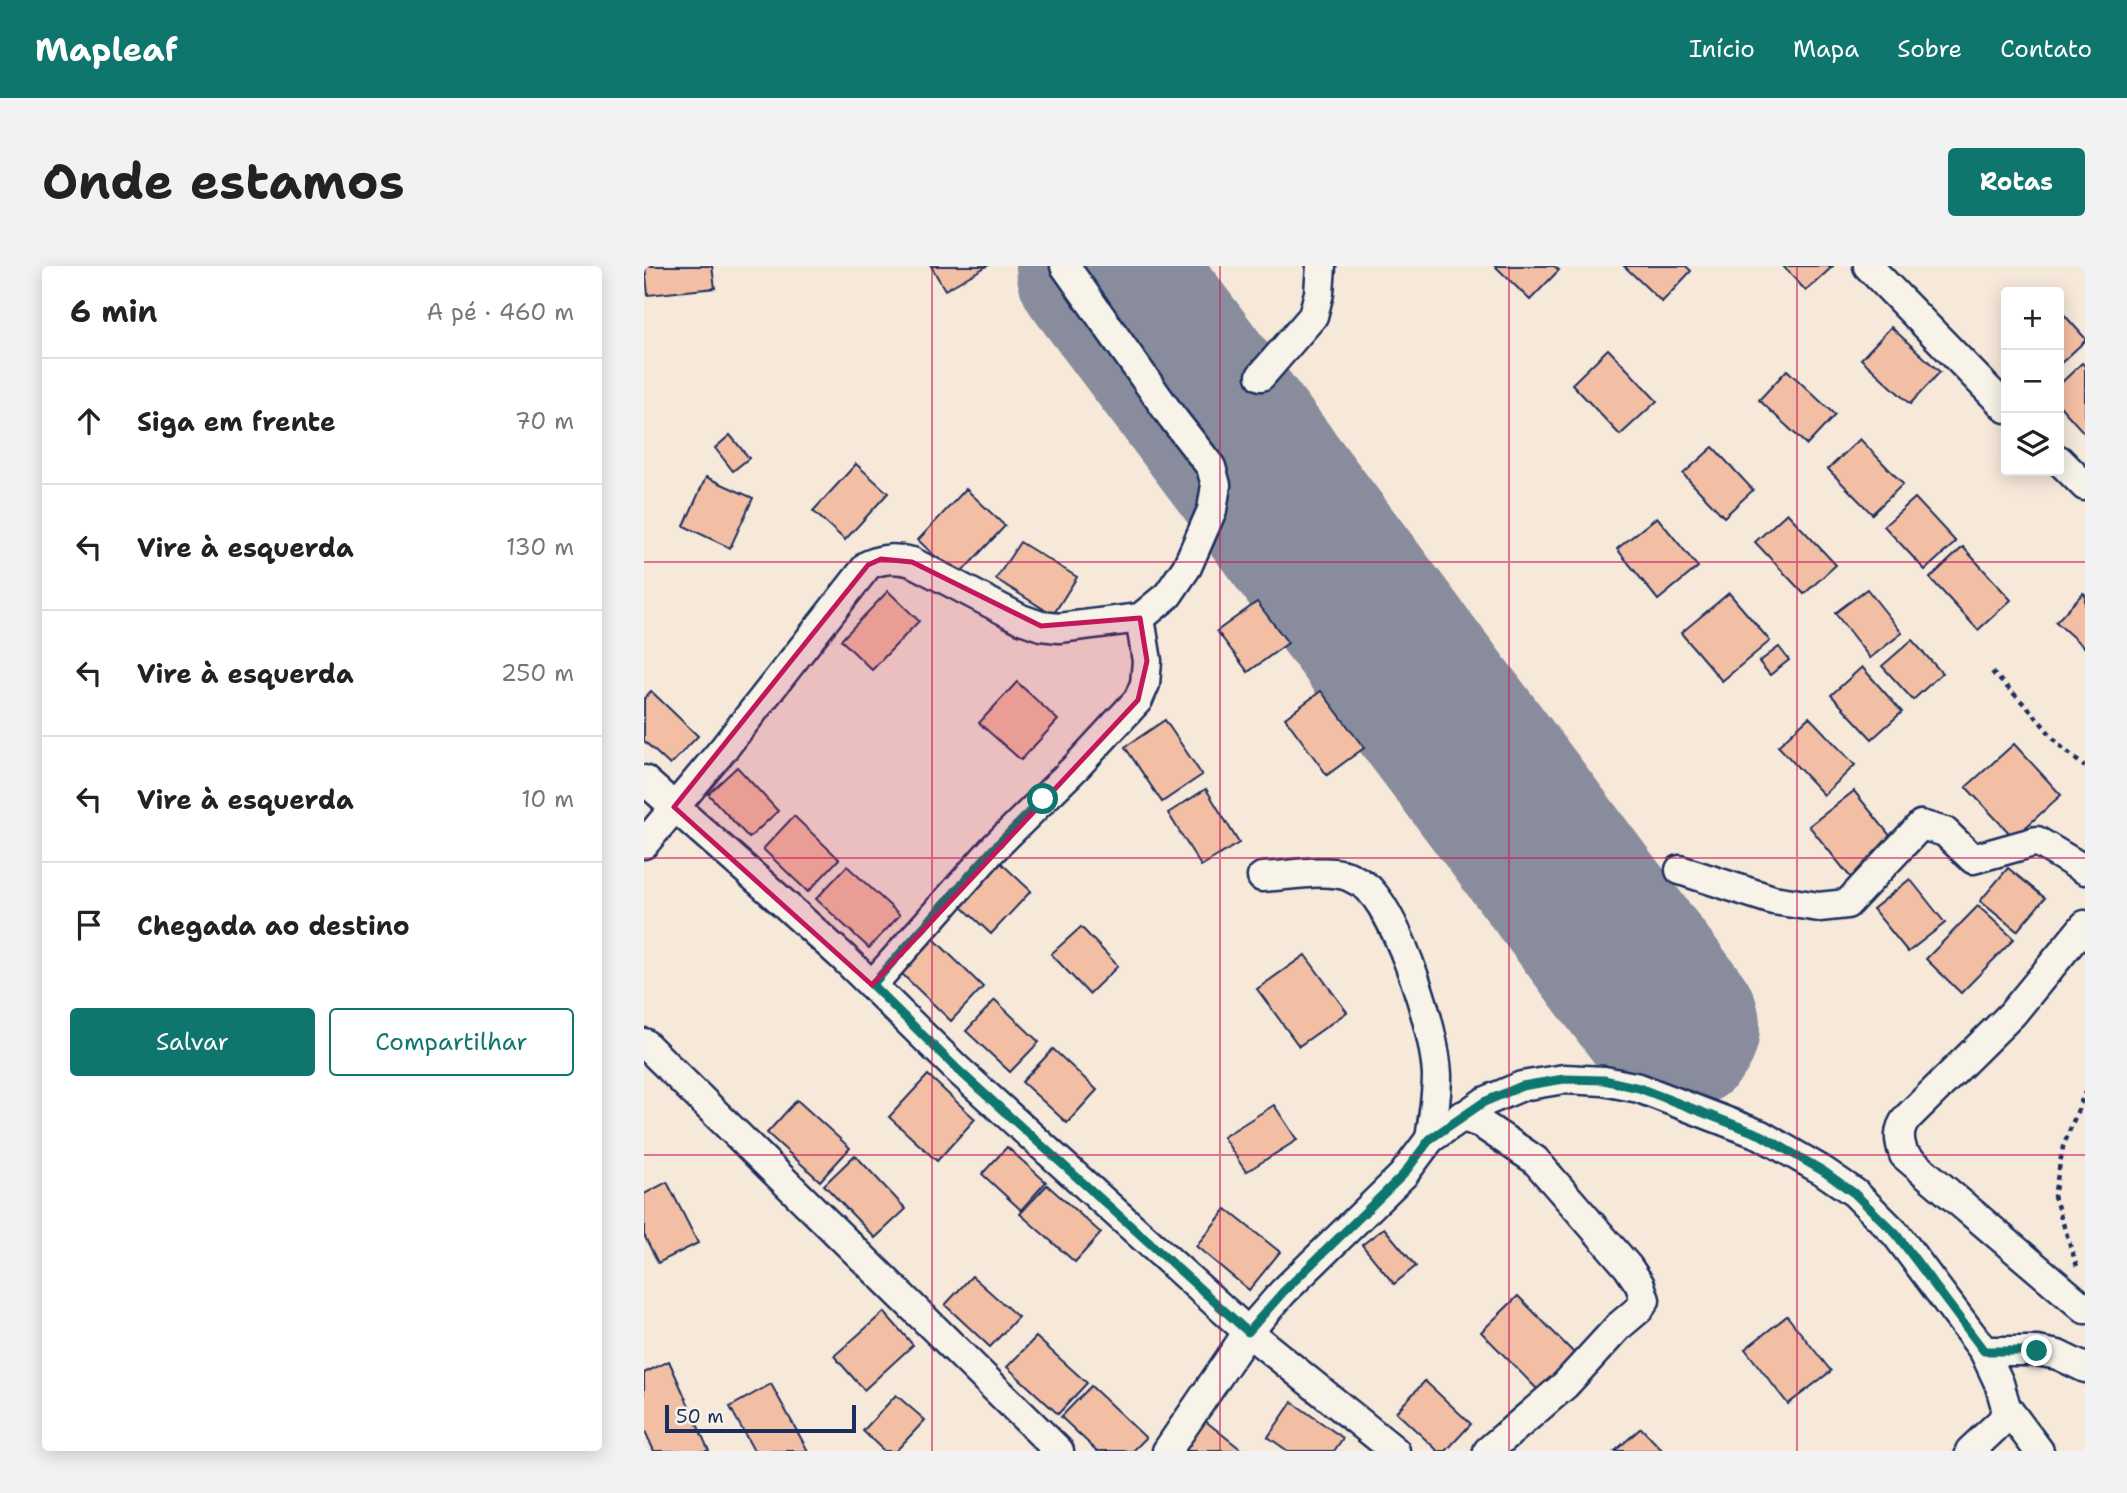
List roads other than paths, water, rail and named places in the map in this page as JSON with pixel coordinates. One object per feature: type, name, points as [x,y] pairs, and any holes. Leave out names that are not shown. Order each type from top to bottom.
[{"type":"street","points":[[644,844],[725,747],[868,565],[881,559],[895,558],[912,562],[1021,619],[1041,626],[1059,628],[1140,618],[1168,595],[1187,568],[1212,510],[1216,485],[1211,467],[1172,417],[1065,266]]},
{"type":"street","points":[[1261,376],[1313,316],[1319,293],[1321,266]]},
{"type":"street","points":[[1868,266],[2001,403]]},
{"type":"street","points":[[2064,465],[2085,486]]},
{"type":"street","points":[[872,985],[993,849],[1077,766],[1138,700],[1144,684],[1147,661],[1140,618]]},
{"type":"street","points":[[644,780],[768,889],[872,985],[956,1068],[1248,1332],[1395,1451]]},
{"type":"street","points":[[1680,870],[1773,900],[1819,906],[1847,904],[1921,825],[1945,832],[1973,859],[2037,841],[2085,870]]},
{"type":"street","points":[[1262,877],[1330,873],[1347,876],[1370,888],[1392,924],[1416,982],[1427,1022],[1437,1075],[1430,1139]]},
{"type":"street","points":[[2085,925],[2012,1014],[1907,1118],[1900,1131],[1899,1141],[1904,1155],[2085,1309]]},
{"type":"street","points":[[644,1043],[1059,1451]]},
{"type":"street","points":[[1167,1451],[1248,1332],[1283,1292],[1403,1175],[1430,1139],[1484,1102],[1522,1086],[1564,1079],[1604,1080],[1639,1088],[1761,1135],[1823,1171],[1854,1193],[1896,1234],[1984,1351],[1999,1383],[2006,1407],[2039,1451]]},
{"type":"street","points":[[1461,1116],[1480,1124],[1535,1160],[1628,1267],[1644,1294],[1639,1309],[1619,1326],[1565,1385],[1488,1451]]},
{"type":"street","points":[[1984,1351],[2037,1351],[2058,1355],[2085,1368]]},
{"type":"street","points":[[1970,1451],[2003,1420],[2006,1407]]}]
